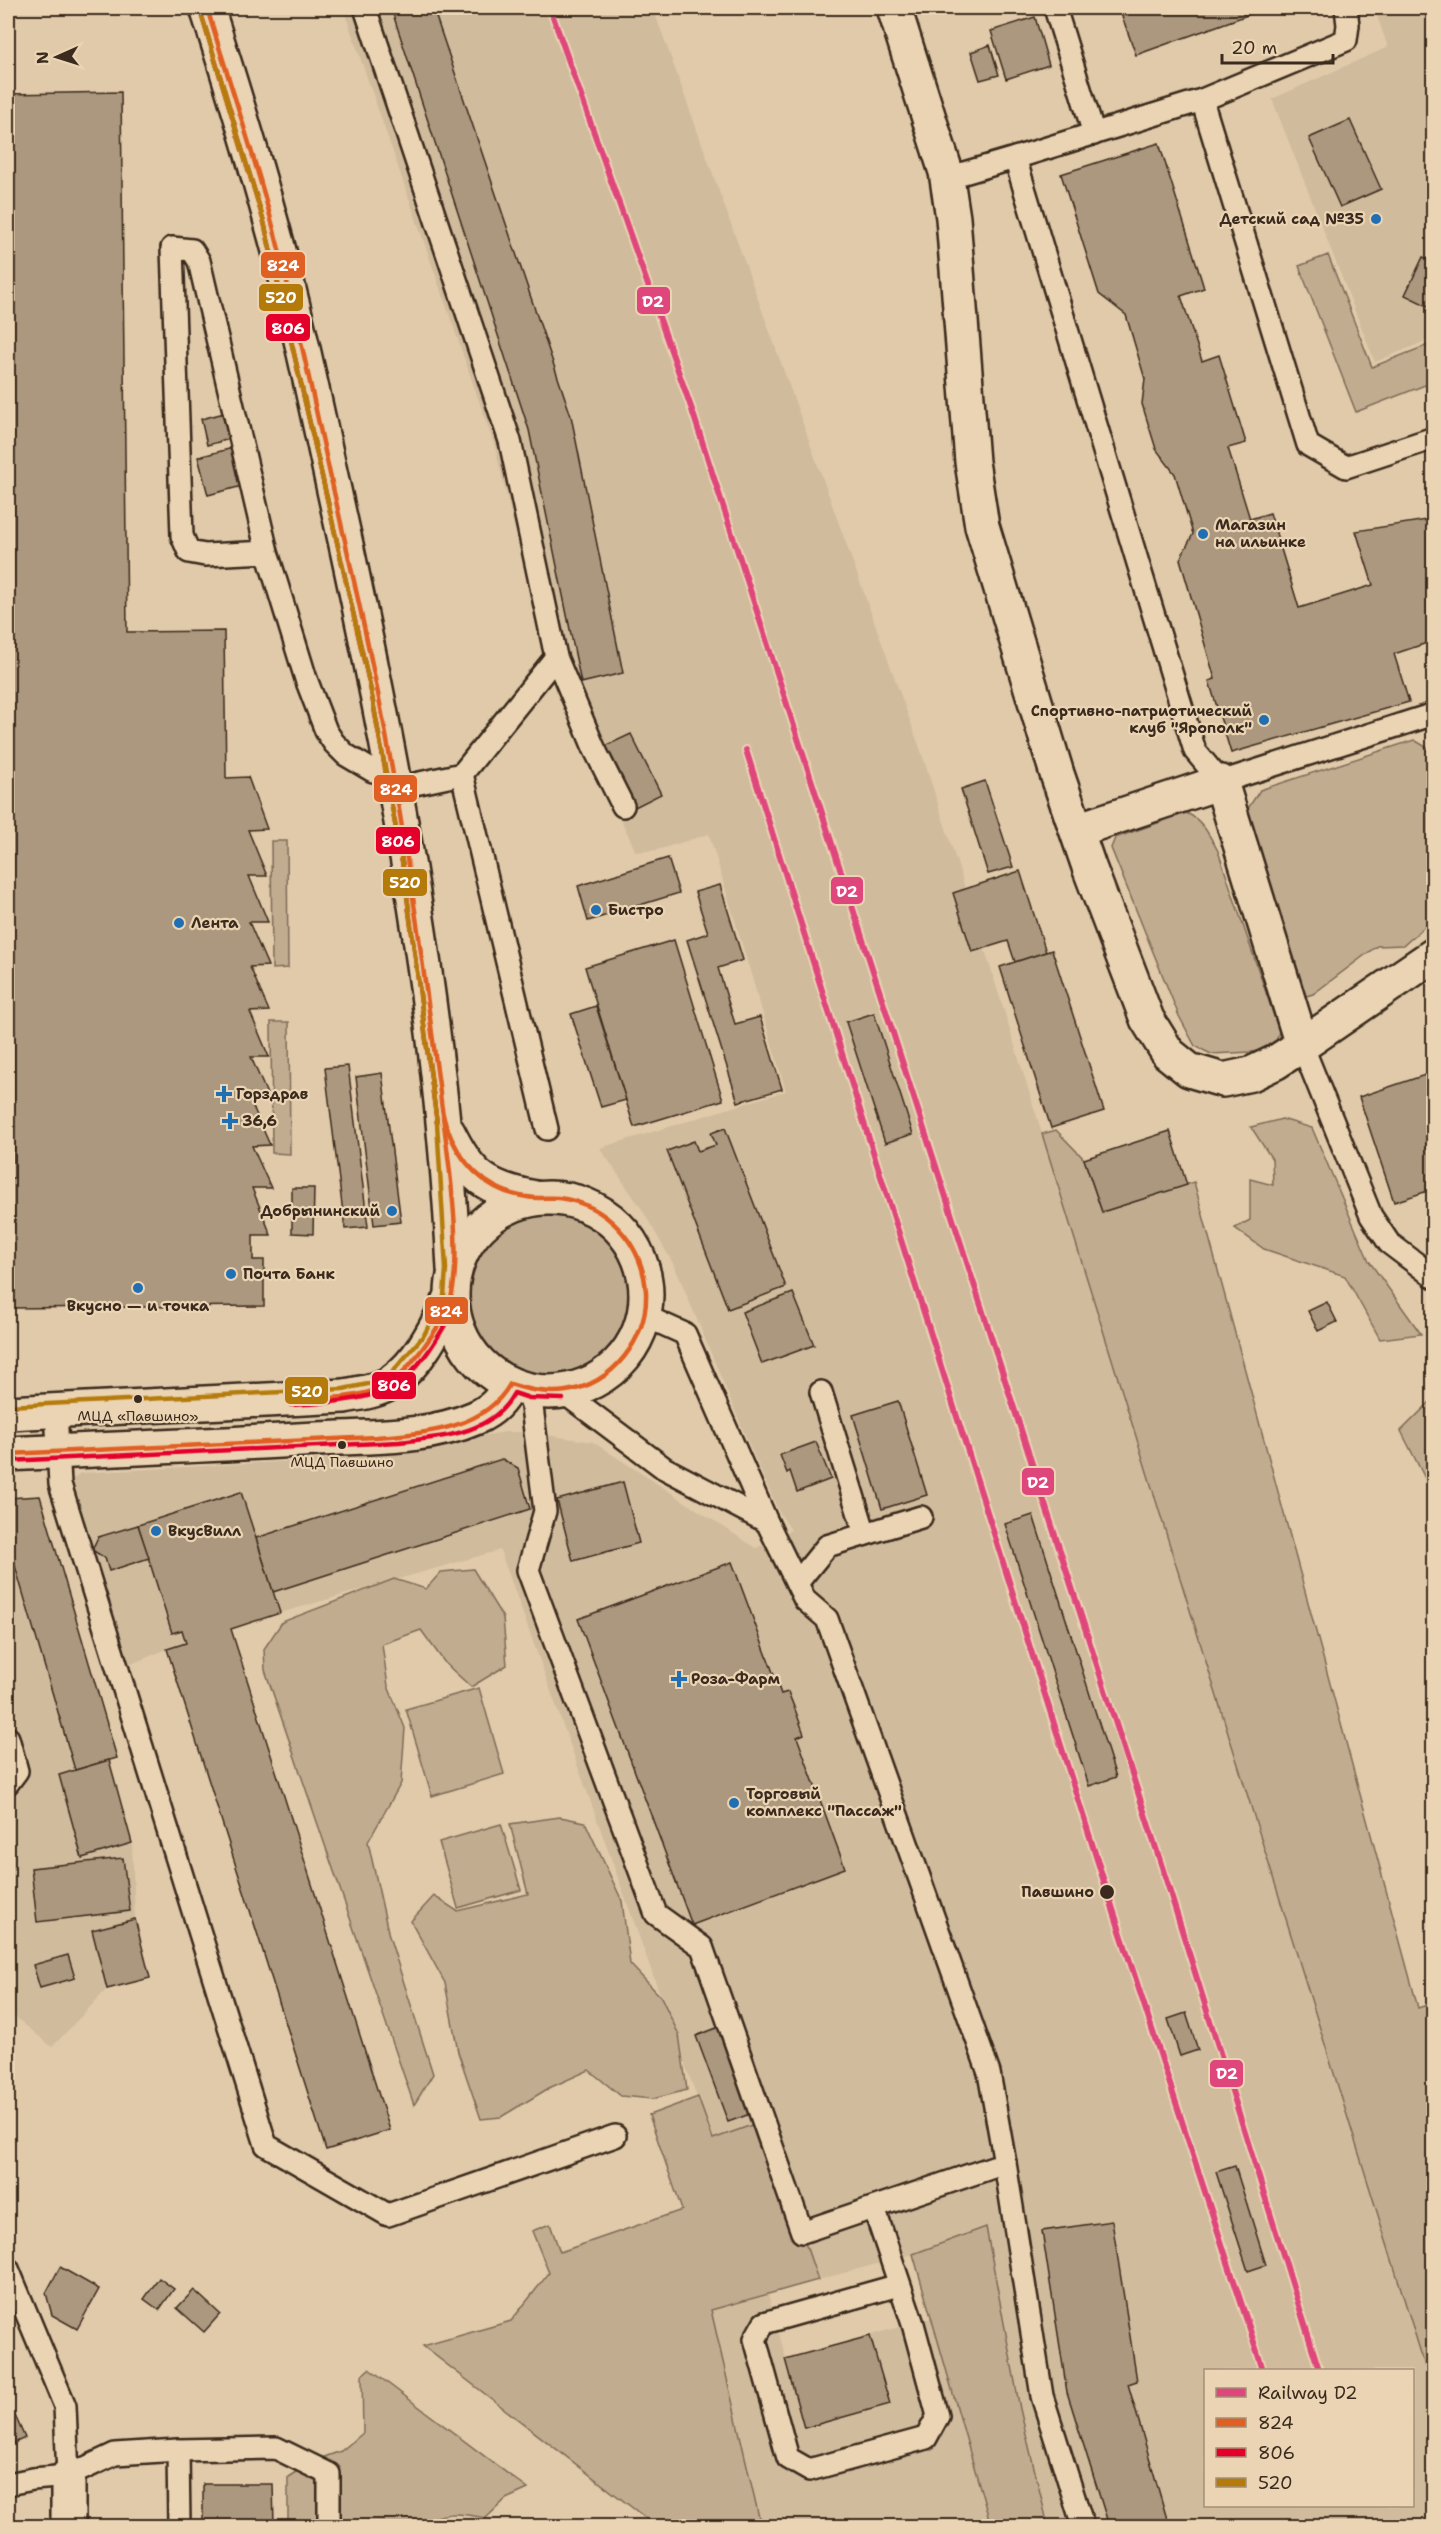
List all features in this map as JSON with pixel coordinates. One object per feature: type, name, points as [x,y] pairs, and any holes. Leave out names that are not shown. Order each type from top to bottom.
[{"type":"street","points":[[207,8],[271,220],[378,690],[411,872],[444,1122],[453,1283],[461,1336],[473,1356],[490,1372],[520,1388],[563,1392],[586,1386],[606,1375],[624,1358],[637,1338],[645,1316],[647,1292],[643,1269],[634,1247],[620,1227],[602,1212],[581,1202],[509,1193],[483,1181],[461,1159],[444,1122]]},
{"type":"street","points":[[894,8],[947,178],[953,218],[972,462],[982,526],[1077,830],[1147,1019],[1168,1053],[1189,1070],[1223,1080],[1251,1074],[1276,1062],[1434,955]]},
{"type":"street","points":[[1077,830],[1221,782],[1302,1045]]},
{"type":"street","points":[[8,1413],[344,1396],[370,1391],[393,1382],[408,1367],[429,1339],[453,1283],[462,1251],[475,1232],[492,1216],[513,1204],[535,1198]]},
{"type":"street","points":[[8,1454],[398,1435],[435,1430],[473,1419],[491,1410],[520,1388]]},
{"type":"street","points":[[68,2476],[68,2526]]},
{"type":"lane","points":[[365,8],[510,441],[556,657],[594,748],[623,806]]},
{"type":"lane","points":[[1055,8],[1094,134]]},
{"type":"lane","points":[[947,178],[1202,100],[1346,40],[1348,25],[1346,8]]},
{"type":"lane","points":[[1202,100],[1308,445],[1346,467],[1434,438]]},
{"type":"lane","points":[[1015,158],[1195,751],[1221,782],[1434,714]]},
{"type":"lane","points":[[267,552],[205,555],[189,552],[182,536],[172,248],[192,250],[199,261],[267,552],[306,679],[326,731],[346,755],[394,781],[462,774],[556,657]]},
{"type":"lane","points":[[462,774],[547,1129]]},
{"type":"lane","points":[[1302,1045],[1371,1216],[1389,1244],[1434,1277]]},
{"type":"lane","points":[[645,1316],[685,1334],[767,1522],[805,1600],[827,1619],[930,1903],[989,2073],[1042,2396],[1083,2526]]},
{"type":"lane","points":[[520,1388],[545,1511],[528,1570],[656,1914],[702,1947],[802,2232],[1005,2163]]},
{"type":"lane","points":[[563,1392],[663,1468],[767,1522]]},
{"type":"lane","points":[[821,1392],[865,1534]]},
{"type":"lane","points":[[56,1410],[60,1484],[266,2145],[388,2215],[615,2136]]},
{"type":"lane","points":[[797,1583],[827,1546],[921,1517]]},
{"type":"lane","points":[[8,1738],[17,1771],[8,1783]]},
{"type":"lane","points":[[874,2208],[913,2324],[938,2416],[926,2438],[809,2470],[788,2458],[755,2339],[764,2323],[899,2285]]},
{"type":"lane","points":[[8,2269],[65,2406],[68,2476]]},
{"type":"lane","points":[[8,2484],[68,2476],[116,2454],[276,2448],[329,2474],[329,2526]]},
{"type":"lane","points":[[178,2450],[179,2526]]},
{"type":"shaded area","points":[[343,8],[653,8],[922,754],[1433,2392],[1433,2526],[1048,2526],[1020,2409],[986,2227],[913,2254],[818,2280],[763,2121],[712,2139],[500,1550],[280,1613],[167,1649],[129,1665],[68,1484],[80,1473],[383,1456],[418,1451],[474,1437],[506,1432],[526,1432],[593,1442],[756,1548],[791,1530],[779,1512],[751,1449],[675,1267],[643,1211],[600,1148],[786,1091],[709,834],[657,850],[636,852],[545,655],[495,447]]},
{"type":"shaded area","name":"Детский сад №35","points":[[1374,8],[1433,8],[1433,338],[1375,362],[1272,99],[1388,47]]},
{"type":"shaded area","points":[[1328,255],[1372,367],[1433,343],[1433,382],[1356,412],[1299,266]]},
{"type":"shaded area","points":[[1414,740],[1428,748],[1434,766],[1433,919],[1404,945],[1377,946],[1313,994],[1303,997],[1245,813],[1260,790]]},
{"type":"shaded area","points":[[1186,813],[1201,824],[1218,851],[1279,1031],[1275,1047],[1252,1052],[1211,1054],[1195,1046],[1179,1016],[1111,848],[1115,838]]},
{"type":"shaded area","points":[[271,841],[287,841],[288,968],[272,969]]},
{"type":"shaded area","points":[[271,1022],[289,1022],[290,1154],[272,1153]]},
{"type":"shaded area","points":[[1282,1119],[1312,1128],[1369,1261],[1421,1334],[1380,1339],[1345,1276],[1264,1249],[1235,1228],[1250,1220],[1250,1179],[1273,1185],[1272,1159],[1251,1127]]},
{"type":"shaded area","points":[[1056,1130],[1084,1159],[1102,1212],[1194,1182],[1418,2008],[1433,2003],[1433,2392],[1042,1134]]},
{"type":"shaded area","points":[[548,1214],[564,1215],[579,1220],[606,1238],[624,1265],[629,1280],[629,1312],[624,1327],[606,1354],[579,1372],[564,1377],[548,1378],[532,1377],[517,1372],[490,1354],[472,1327],[467,1312],[466,1296],[467,1280],[472,1265],[490,1238],[517,1220],[532,1215]]},
{"type":"shaded area","points":[[1433,1399],[1433,1494],[1401,1431]]},
{"type":"shaded area","points":[[40,1496],[117,1758],[109,1760],[132,1843],[135,1919],[92,1930],[107,1989],[52,2047],[8,2011],[8,1498]]},
{"type":"shaded area","points":[[473,1569],[503,1618],[507,1665],[471,1687],[445,1663],[421,1630],[382,1644],[388,1686],[405,1728],[401,1783],[368,1842],[389,1936],[433,2074],[414,2105],[265,1670],[264,1649],[282,1622],[394,1579],[426,1589],[441,1572]]},
{"type":"shaded area","points":[[479,1688],[504,1774],[432,1796],[406,1709]]},
{"type":"shaded area","points":[[560,1817],[585,1822],[622,1901],[630,1964],[661,1997],[679,2035],[687,2090],[653,2099],[621,2096],[589,2070],[549,2088],[501,2117],[481,2119],[458,2052],[445,1983],[411,1921],[434,1896],[457,1911],[528,1894],[510,1824]]},
{"type":"shaded area","points":[[501,1824],[521,1890],[458,1908],[439,1842]]},
{"type":"shaded area","points":[[698,2097],[713,2139],[763,2121],[818,2280],[711,2310],[761,2526],[656,2526],[423,2346],[511,2321],[549,2273],[532,2231],[550,2224],[560,2252],[682,2210],[649,2115]]},
{"type":"shaded area","points":[[986,2227],[1020,2409],[1048,2526],[991,2526],[913,2254]]},
{"type":"shaded area","points":[[768,2294],[786,2359],[931,2318],[991,2526],[761,2526],[711,2310]]},
{"type":"shaded area","points":[[369,2369],[528,2489],[506,2499],[486,2518],[451,2514],[435,2517],[419,2526],[288,2526],[288,2477],[313,2461],[341,2451],[363,2433],[362,2375]]},
{"type":"building","points":[[391,8],[433,8],[571,416],[623,673],[581,683],[529,430]]},
{"type":"building","points":[[1119,8],[1267,8],[1136,55]]},
{"type":"building","points":[[1035,17],[1049,65],[1006,79],[991,31]]},
{"type":"building","points":[[990,45],[999,75],[980,80],[971,52]]},
{"type":"building","points":[[121,92],[127,632],[224,631],[226,778],[248,777],[267,829],[248,830],[267,876],[249,876],[268,922],[249,922],[268,966],[250,967],[269,1011],[250,1012],[269,1057],[251,1057],[270,1101],[251,1102],[270,1145],[252,1146],[271,1188],[252,1188],[271,1235],[253,1235],[253,1260],[264,1260],[264,1306],[8,1308],[8,1178],[14,1178],[13,1040],[8,1040],[8,910],[12,910],[10,763],[8,763],[8,94]]},
{"type":"building","points":[[1350,120],[1381,189],[1340,207],[1309,138]]},
{"type":"building","points":[[1159,143],[1204,288],[1181,296],[1202,361],[1219,355],[1246,443],[1228,448],[1250,519],[1270,513],[1299,608],[1373,585],[1356,531],[1433,519],[1434,521],[1434,664],[1427,643],[1394,654],[1409,702],[1231,753],[1209,681],[1215,679],[1180,559],[1193,534],[1175,474],[1156,449],[1142,404],[1145,379],[1126,315],[1099,294],[1061,174]]},
{"type":"building","points":[[1423,257],[1434,261],[1434,309],[1405,295]]},
{"type":"building","points":[[228,412],[234,438],[207,445],[201,419]]},
{"type":"building","points":[[237,447],[246,485],[208,495],[198,457]]},
{"type":"building","points":[[631,734],[661,794],[631,809],[601,748]]},
{"type":"building","points":[[985,781],[1013,867],[988,874],[961,789]]},
{"type":"building","points":[[668,858],[679,893],[588,921],[578,886]]},
{"type":"building","points":[[1020,871],[1046,952],[1015,962],[1008,941],[972,952],[953,893]]},
{"type":"building","points":[[720,885],[743,960],[718,968],[735,1024],[760,1017],[782,1089],[738,1102],[687,940],[708,933],[695,892]]},
{"type":"building","points":[[674,940],[723,1100],[634,1127],[585,967]]},
{"type":"building","points":[[1052,950],[1104,1111],[1051,1128],[1000,967]]},
{"type":"building","points":[[596,1006],[626,1100],[601,1107],[571,1014]]},
{"type":"building","points":[[874,1013],[913,1134],[885,1143],[846,1022]]},
{"type":"building","points":[[348,1066],[368,1227],[345,1229],[325,1068]]},
{"type":"building","points":[[1434,1072],[1434,1189],[1394,1202],[1359,1097]]},
{"type":"building","points":[[382,1073],[401,1222],[374,1225],[356,1077]]},
{"type":"building","points":[[725,1128],[786,1287],[728,1309],[667,1151],[694,1141],[698,1151],[716,1145],[711,1133]]},
{"type":"building","points":[[1170,1131],[1187,1185],[1102,1212],[1084,1159]]},
{"type":"building","points":[[292,1188],[314,1188],[313,1234],[292,1233]]},
{"type":"building","points":[[793,1293],[814,1345],[762,1364],[742,1312]]},
{"type":"building","points":[[1327,1302],[1337,1322],[1318,1331],[1308,1311]]},
{"type":"building","points":[[898,1401],[927,1495],[882,1509],[853,1415]]},
{"type":"building","points":[[816,1442],[831,1479],[797,1492],[790,1471],[787,1473],[780,1455]]},
{"type":"building","points":[[502,1459],[518,1468],[530,1509],[273,1592],[256,1538]]},
{"type":"building","points":[[623,1482],[639,1543],[573,1561],[557,1500]]},
{"type":"building","points":[[241,1492],[280,1613],[231,1629],[390,2130],[326,2150],[167,1649],[186,1643],[182,1630],[172,1633],[138,1525]]},
{"type":"building","points":[[40,1496],[117,1758],[75,1770],[8,1542],[8,1498]]},
{"type":"building","points":[[1033,1515],[1116,1777],[1089,1786],[1005,1524]]},
{"type":"building","points":[[138,1525],[149,1558],[109,1571],[105,1558],[92,1550],[98,1537]]},
{"type":"building","name":"Торговый комплекс \"Пассаж\"","points":[[732,1562],[781,1694],[788,1692],[796,1712],[804,1734],[797,1737],[845,1868],[692,1925],[578,1619]]},
{"type":"building","points":[[109,1760],[132,1843],[82,1858],[59,1775]]},
{"type":"building","points":[[123,1858],[130,1911],[37,1922],[31,1868]]},
{"type":"building","points":[[135,1919],[150,1978],[107,1989],[92,1930]]},
{"type":"building","points":[[68,1955],[75,1978],[40,1988],[33,1965]]},
{"type":"building","points":[[1186,2013],[1198,2050],[1180,2056],[1168,2019]]},
{"type":"building","points":[[719,2027],[750,2114],[728,2122],[696,2036]]},
{"type":"building","points":[[1235,2166],[1266,2265],[1248,2271],[1216,2172]]},
{"type":"building","points":[[1112,2221],[1137,2381],[1128,2384],[1169,2526],[1109,2526],[1067,2392],[1042,2231]]},
{"type":"building","points":[[60,2267],[99,2289],[77,2329],[52,2315],[46,2293]]},
{"type":"building","points":[[159,2278],[174,2289],[159,2310],[144,2299]]},
{"type":"building","points":[[194,2290],[220,2314],[204,2332],[177,2308]]},
{"type":"building","points":[[870,2336],[890,2404],[804,2428],[785,2359]]},
{"type":"building","points":[[8,2400],[25,2438],[8,2446]]},
{"type":"building","points":[[203,2484],[273,2484],[274,2526],[203,2526]]},
{"type":"rail line","name":"D2","points":[[550,8],[692,410],[1164,1873],[1319,2369]]},
{"type":"rail line","name":"D2","points":[[746,750],[1107,1891],[1263,2369]]},
{"type":"transit line","name":"824","points":[[8,1454],[377,1437],[433,1431],[469,1420],[485,1411],[499,1399],[510,1384],[538,1391],[559,1392],[583,1387],[599,1379],[612,1369],[634,1342],[645,1309],[646,1292],[638,1258],[619,1229],[592,1208],[576,1202],[559,1198],[531,1198],[512,1194],[487,1182],[476,1173],[458,1151],[444,1120],[404,839],[368,644],[279,251],[256,166],[207,8]]},
{"type":"transit line","name":"806","points":[[200,10],[264,222],[371,691],[404,873],[437,1123]]},
{"type":"transit line","name":"520","points":[[8,1406],[343,1389],[368,1384],[389,1376],[424,1335],[444,1296],[446,1269],[437,1123],[404,873],[371,691],[264,222],[200,10]]},
{"type":"transit line","name":"824","points":[[289,1399],[358,1395],[386,1385],[412,1363],[443,1317],[449,1305],[455,1264],[454,1212],[443,1117]]},
{"type":"transit line","name":"806","points":[[291,1405],[353,1399],[376,1394],[394,1385],[411,1373],[426,1355],[458,1302]]},
{"type":"transit line","name":"806","points":[[8,1461],[399,1442],[448,1435],[479,1426],[493,1418],[514,1393],[529,1398],[563,1399]]},
{"type":"place","name":"Детский сад №35","points":[[1376,219]]},
{"type":"place","name":"Магазин на ильинке","points":[[1203,534]]},
{"type":"place","name":"Спортивно-патриотический клуб \"Ярополк\"","points":[[1264,720]]},
{"type":"place","name":"Бистро","points":[[596,910]]},
{"type":"place","name":"Лента","points":[[179,923]]},
{"type":"place","name":"Горздрав","points":[[224,1094]]},
{"type":"place","name":"36,6","points":[[230,1121]]},
{"type":"place","name":"Добрынинский","points":[[392,1211]]},
{"type":"place","name":"Почта Банк","points":[[231,1274]]},
{"type":"place","name":"Вкусно — и точка","points":[[138,1288]]},
{"type":"place","name":"МЦД «Павшино»","points":[[138,1399]]},
{"type":"place","name":"МЦД Павшино","points":[[342,1445]]},
{"type":"place","name":"ВкусВилл","points":[[156,1531]]},
{"type":"place","name":"Роза-Фарм","points":[[679,1679]]},
{"type":"place","name":"Торговый комплекс \"Пассаж\"","points":[[734,1803]]},
{"type":"place","name":"Павшино","points":[[1107,1892]]}]
